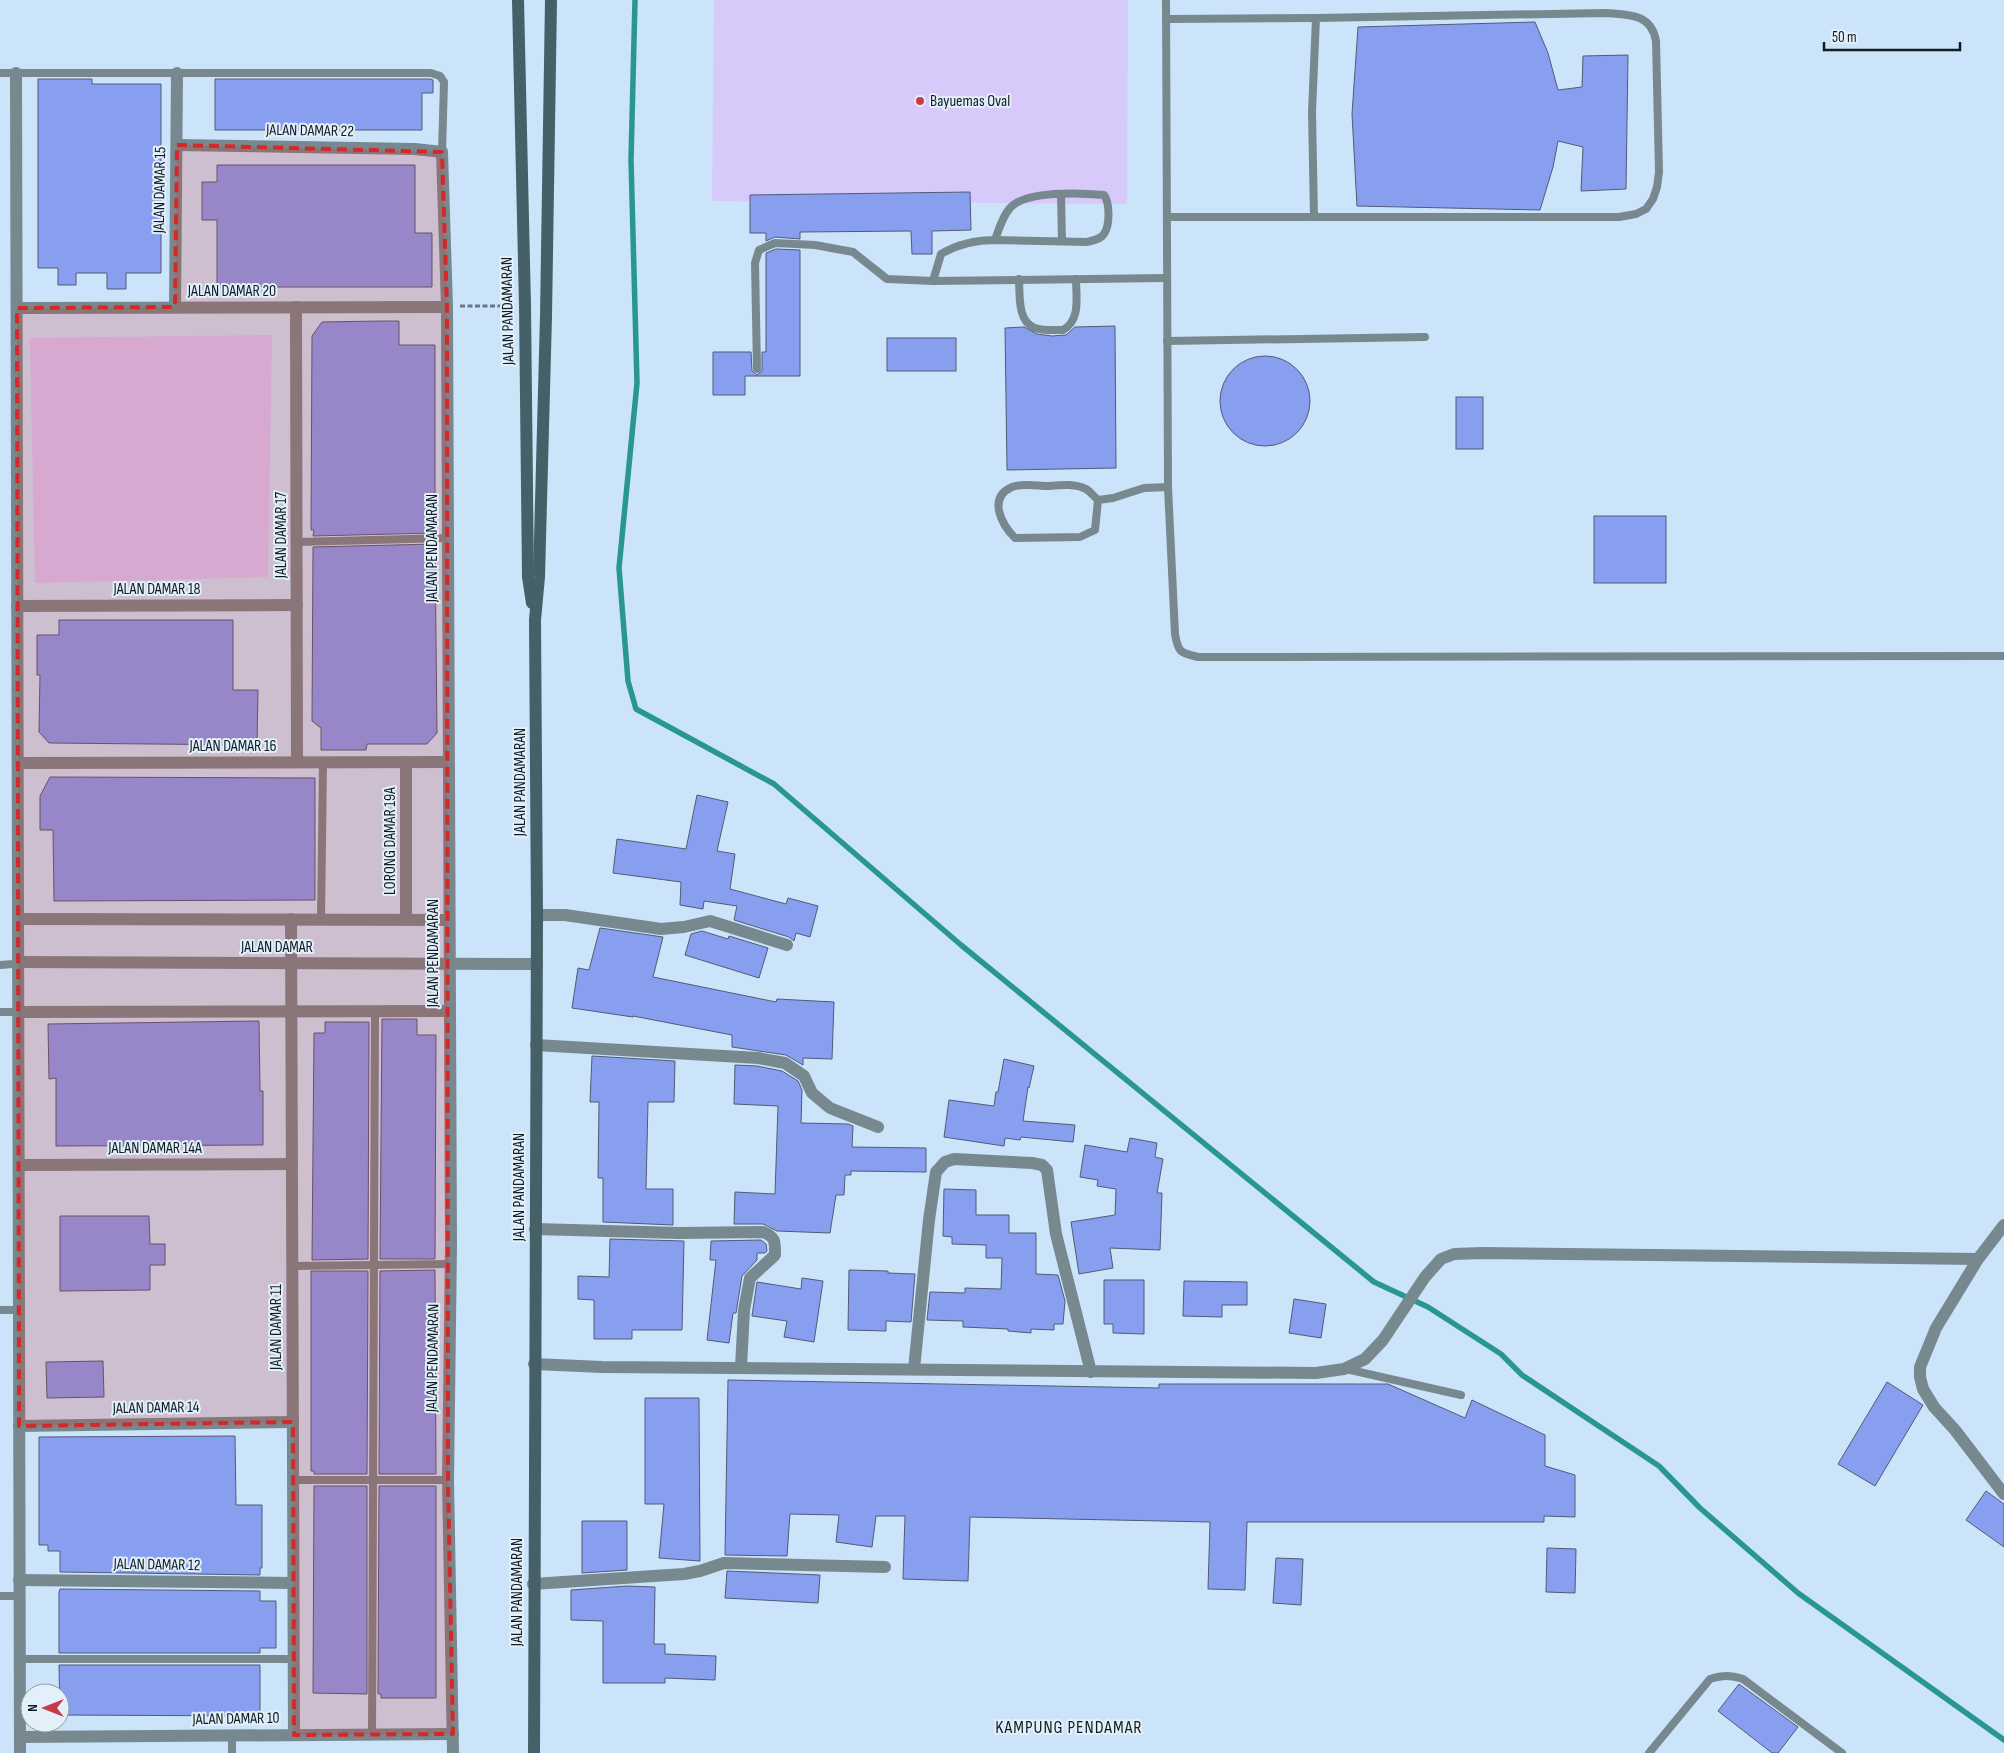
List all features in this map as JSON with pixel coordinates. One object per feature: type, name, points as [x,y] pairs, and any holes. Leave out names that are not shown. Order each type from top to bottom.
[{"type":"main road","name":"JALAN PANDAMARAN","points":[[518,0],[525,306],[528,577],[535,620]]},
{"type":"main road","name":"JALAN PANDAMARAN","points":[[534,1753],[533,1584],[537,917],[535,620],[539,577],[546,316],[551,0]]},
{"type":"street","points":[[16,73],[20,1753]]},
{"type":"street","name":"JALAN DAMAR 15","points":[[175,307],[177,73]]},
{"type":"street","name":"JALAN DAMAR 22","points":[[177,145],[442,152]]},
{"type":"street","name":"JALAN PENDAMARAN","points":[[442,152],[447,306],[451,1264],[448,1480],[454,1753]]},
{"type":"street","name":"JALAN DAMAR 20","points":[[17,308],[447,306]]},
{"type":"street","name":"JALAN DAMAR 17","points":[[296,307],[297,762]]},
{"type":"street","name":"JALAN DAMAR 18","points":[[17,606],[297,605]]},
{"type":"street","name":"LORONG DAMAR 19A","points":[[406,762],[406,919]]},
{"type":"street","name":"JALAN DAMAR 16","points":[[18,763],[448,762]]},
{"type":"street","points":[[537,917],[543,915],[565,915],[661,929],[710,922],[787,945]]},
{"type":"street","name":"JALAN DAMAR","points":[[18,919],[449,920]]},
{"type":"street","name":"JALAN DAMAR 11","points":[[291,919],[294,1735]]},
{"type":"street","name":"JALAN DAMAR","points":[[18,962],[536,964]]},
{"type":"street","points":[[18,1012],[449,1011]]},
{"type":"street","points":[[536,1045],[758,1058],[785,1063],[804,1076],[812,1093],[830,1108],[878,1127]]},
{"type":"street","points":[[914,1369],[928,1220],[936,1172],[945,1162],[954,1159],[1032,1163],[1042,1166],[1047,1170],[1056,1234],[1091,1372]]},
{"type":"street","name":"JALAN DAMAR 14A","points":[[19,1165],[292,1164]]},
{"type":"street","points":[[2004,1225],[1978,1259],[1936,1328],[1920,1367],[1923,1389],[1934,1407],[2004,1494]]},
{"type":"street","points":[[535,1229],[679,1234],[763,1232],[770,1235],[775,1242],[775,1255],[750,1278],[744,1310],[741,1367]]},
{"type":"street","points":[[534,1364],[602,1367],[1316,1373],[1344,1369],[1365,1359],[1383,1340],[1425,1277],[1441,1259],[1454,1254],[1978,1259]]},
{"type":"street","name":"JALAN DAMAR 14","points":[[19,1426],[293,1422]]},
{"type":"street","points":[[533,1584],[684,1574],[724,1563],[885,1567]]},
{"type":"street","name":"JALAN DAMAR 12","points":[[20,1580],[294,1583]]},
{"type":"street","name":"JALAN DAMAR 10","points":[[20,1737],[453,1734]]},
{"type":"lane","points":[[1166,0],[1168,487],[1177,648],[1185,654],[1198,657],[2004,656]]},
{"type":"lane","points":[[1166,19],[1604,13],[1636,16],[1650,25],[1656,41],[1659,172],[1653,199],[1646,209],[1636,214],[1619,216],[1167,217]]},
{"type":"lane","points":[[1314,216],[1312,112],[1316,18]]},
{"type":"lane","points":[[0,73],[431,73],[440,76],[444,82],[442,152]]},
{"type":"lane","points":[[933,282],[942,254],[964,244],[984,240],[1087,242],[1098,239],[1105,233],[1108,211],[1107,199],[1104,195],[1061,195],[1025,198],[1011,207],[1002,220],[995,240]]},
{"type":"lane","points":[[1061,195],[1062,241]]},
{"type":"lane","points":[[757,369],[755,263],[759,250],[775,243],[815,246],[854,252],[887,279],[933,282],[1019,279],[1166,278]]},
{"type":"lane","points":[[1019,279],[1021,306],[1028,323],[1034,328],[1062,330],[1073,321],[1075,315],[1076,279]]},
{"type":"lane","points":[[1167,341],[1426,337]]},
{"type":"lane","points":[[1098,500],[1095,530],[1080,537],[1015,538],[1000,520],[999,501],[1004,492],[1014,486],[1073,485],[1087,490],[1098,500],[1113,498],[1144,488],[1168,487]]},
{"type":"lane","points":[[297,542],[448,538]]},
{"type":"lane","points":[[321,919],[323,762]]},
{"type":"lane","points":[[0,965],[18,962]]},
{"type":"lane","points":[[372,1734],[375,1011]]},
{"type":"lane","points":[[0,1012],[18,1012]]},
{"type":"lane","points":[[293,1266],[451,1264]]},
{"type":"lane","points":[[0,1310],[19,1310]]},
{"type":"lane","points":[[1344,1369],[1461,1395]]},
{"type":"lane","points":[[293,1480],[448,1480]]},
{"type":"lane","points":[[0,1596],[20,1596]]},
{"type":"lane","points":[[20,1659],[294,1659]]},
{"type":"lane","points":[[1649,1753],[1710,1679],[1721,1675],[1731,1675],[1743,1679],[1842,1753]]},
{"type":"lane","points":[[232,1735],[232,1753]]},
{"type":"path","points":[[447,306],[525,306]]},
{"type":"highlighted area","points":[[177,145],[442,152],[447,307],[448,1480],[453,1734],[294,1735],[293,1422],[19,1426],[17,308],[175,307]]},
{"type":"shaded area","name":"Bayuemas Oval","points":[[714,0],[1128,0],[1127,204],[712,201]]},
{"type":"shaded area","points":[[272,335],[268,577],[35,583],[30,338]]},
{"type":"building","points":[[1535,22],[1548,53],[1558,90],[1582,87],[1583,56],[1628,55],[1626,189],[1581,191],[1583,147],[1558,141],[1553,167],[1540,210],[1357,206],[1352,114],[1358,27]]},
{"type":"building","points":[[38,79],[92,79],[92,84],[161,84],[161,273],[126,273],[126,289],[107,289],[107,273],[76,273],[76,285],[58,285],[58,268],[38,268]]},
{"type":"building","points":[[215,79],[430,79],[433,80],[433,93],[422,93],[422,130],[215,130]]},
{"type":"building","points":[[217,165],[415,165],[415,233],[432,233],[432,287],[217,287],[217,220],[202,220],[202,182],[217,182]]},
{"type":"building","points":[[970,192],[971,230],[932,231],[932,254],[912,254],[911,231],[800,232],[800,239],[775,237],[766,241],[766,233],[750,233],[750,195]]},
{"type":"building","points":[[776,249],[800,250],[800,376],[745,376],[745,395],[713,395],[713,352],[751,352],[752,371],[757,375],[762,371],[762,352],[766,352],[766,253]]},
{"type":"building","points":[[399,321],[399,345],[435,345],[435,533],[313,536],[314,530],[311,530],[312,336],[322,322]]},
{"type":"building","points":[[1115,326],[1116,468],[1007,470],[1005,328],[1024,327],[1037,334],[1052,336],[1066,335],[1075,327]]},
{"type":"building","points":[[887,338],[956,338],[956,371],[887,371]]},
{"type":"building","points":[[1256,356],[1274,356],[1290,363],[1303,376],[1310,392],[1310,410],[1303,426],[1290,439],[1274,446],[1256,446],[1240,439],[1227,426],[1220,410],[1220,392],[1227,376],[1240,363]]},
{"type":"building","points":[[1456,397],[1483,397],[1483,449],[1456,449]]},
{"type":"building","points":[[1594,516],[1666,516],[1666,583],[1594,583]]},
{"type":"building","points":[[435,544],[437,733],[427,744],[367,744],[366,750],[321,750],[321,728],[312,721],[313,547]]},
{"type":"building","points":[[59,620],[233,620],[233,690],[258,690],[257,745],[49,743],[39,732],[40,675],[37,675],[37,635],[59,635]]},
{"type":"building","points":[[50,777],[315,778],[315,900],[54,901],[53,830],[40,830],[40,796]]},
{"type":"building","points":[[697,795],[728,802],[717,851],[735,854],[730,889],[786,904],[788,898],[818,906],[810,937],[796,933],[794,941],[789,937],[734,920],[737,906],[704,901],[703,909],[680,905],[681,882],[613,873],[617,839],[686,849]]},
{"type":"building","points":[[600,928],[663,937],[653,977],[776,1002],[777,999],[834,1002],[832,1059],[803,1058],[803,1065],[786,1055],[732,1047],[732,1035],[633,1016],[572,1008],[578,968],[589,970]]},
{"type":"building","points":[[702,931],[728,939],[729,936],[768,948],[759,978],[685,955],[691,934]]},
{"type":"building","points":[[382,1019],[417,1019],[417,1035],[436,1035],[435,1259],[380,1259]]},
{"type":"building","points":[[259,1021],[260,1091],[263,1091],[263,1145],[56,1146],[56,1078],[49,1079],[48,1024]]},
{"type":"building","points":[[325,1022],[369,1022],[368,1259],[312,1260],[314,1033],[325,1033]]},
{"type":"building","points":[[592,1056],[675,1061],[674,1102],[648,1102],[646,1189],[673,1189],[673,1225],[603,1222],[603,1178],[598,1178],[599,1102],[590,1102]]},
{"type":"building","points":[[1004,1059],[1034,1066],[1028,1087],[1023,1121],[1075,1125],[1073,1142],[1021,1137],[1020,1140],[1005,1138],[1004,1146],[944,1137],[949,1100],[994,1106]]},
{"type":"building","points":[[735,1065],[757,1066],[782,1071],[798,1081],[802,1090],[801,1123],[848,1124],[853,1126],[852,1147],[926,1148],[926,1172],[851,1171],[851,1175],[845,1175],[844,1195],[836,1195],[830,1233],[777,1231],[763,1224],[734,1224],[735,1192],[775,1194],[778,1106],[734,1104]]},
{"type":"building","points":[[1130,1138],[1157,1143],[1155,1157],[1163,1159],[1157,1193],[1162,1193],[1160,1250],[1110,1248],[1113,1268],[1079,1274],[1071,1222],[1115,1215],[1116,1189],[1097,1186],[1098,1180],[1080,1177],[1085,1145],[1127,1152]]},
{"type":"building","points":[[944,1189],[976,1190],[976,1215],[1009,1215],[1009,1233],[1036,1233],[1036,1274],[1058,1275],[1065,1301],[1063,1324],[1054,1324],[1054,1330],[1031,1329],[1031,1333],[1008,1331],[1008,1329],[963,1327],[963,1321],[927,1320],[930,1292],[965,1293],[965,1288],[1001,1289],[1002,1258],[986,1258],[986,1245],[952,1244],[952,1237],[943,1236]]},
{"type":"building","points":[[60,1216],[149,1216],[150,1244],[165,1244],[165,1265],[150,1265],[150,1290],[60,1291]]},
{"type":"building","points":[[610,1239],[684,1241],[682,1330],[632,1330],[632,1339],[594,1339],[594,1300],[578,1299],[578,1276],[609,1277]]},
{"type":"building","points":[[761,1240],[766,1244],[767,1251],[765,1253],[757,1253],[757,1260],[742,1276],[736,1313],[733,1313],[729,1343],[707,1340],[716,1260],[710,1260],[711,1241]]},
{"type":"building","points":[[435,1270],[436,1474],[379,1474],[380,1271]]},
{"type":"building","points":[[849,1270],[915,1274],[911,1322],[886,1321],[886,1331],[848,1330]]},
{"type":"building","points":[[311,1271],[368,1271],[367,1474],[314,1474],[314,1471],[311,1471]]},
{"type":"building","points":[[802,1278],[823,1281],[814,1342],[784,1337],[787,1321],[752,1316],[757,1282],[801,1289]]},
{"type":"building","points":[[1104,1280],[1144,1280],[1144,1334],[1113,1333],[1113,1324],[1104,1324]]},
{"type":"building","points":[[1184,1281],[1247,1282],[1247,1305],[1222,1305],[1222,1317],[1183,1316]]},
{"type":"building","points":[[1294,1299],[1326,1304],[1321,1338],[1289,1333]]},
{"type":"building","points":[[103,1361],[104,1397],[47,1398],[46,1362]]},
{"type":"building","points":[[728,1380],[1159,1388],[1159,1384],[1388,1384],[1465,1418],[1472,1400],[1545,1435],[1545,1466],[1575,1475],[1575,1517],[1544,1516],[1544,1522],[1247,1522],[1245,1590],[1208,1589],[1210,1522],[970,1517],[968,1581],[903,1579],[905,1516],[876,1516],[872,1547],[836,1542],[839,1515],[790,1514],[787,1556],[725,1555]]},
{"type":"building","points":[[1887,1382],[1923,1405],[1875,1486],[1838,1464]]},
{"type":"building","points":[[645,1398],[699,1398],[700,1561],[659,1558],[664,1504],[645,1504]]},
{"type":"building","points":[[235,1436],[236,1505],[262,1505],[262,1568],[260,1568],[260,1575],[60,1572],[60,1551],[48,1551],[48,1545],[39,1545],[39,1437]]},
{"type":"building","points":[[314,1486],[367,1486],[367,1694],[313,1693]]},
{"type":"building","points":[[379,1486],[436,1486],[436,1698],[381,1698],[381,1694],[378,1694]]},
{"type":"building","points":[[1986,1491],[2004,1504],[2004,1547],[1966,1520]]},
{"type":"building","points":[[582,1521],[627,1521],[627,1570],[582,1573]]},
{"type":"building","points":[[1547,1548],[1576,1549],[1575,1593],[1546,1592]]},
{"type":"building","points":[[1276,1558],[1303,1559],[1301,1605],[1273,1603]]},
{"type":"building","points":[[727,1571],[820,1575],[818,1603],[725,1598]]},
{"type":"building","points":[[627,1586],[655,1587],[654,1644],[665,1644],[665,1654],[716,1656],[715,1680],[665,1678],[665,1683],[603,1683],[603,1621],[571,1620],[571,1590]]},
{"type":"building","points":[[60,1589],[260,1591],[260,1601],[276,1601],[276,1648],[260,1648],[260,1653],[59,1653]]},
{"type":"building","points":[[59,1665],[260,1665],[260,1716],[70,1715],[70,1683],[59,1683]]},
{"type":"building","points":[[1739,1684],[1798,1727],[1778,1753],[1772,1753],[1718,1711]]},
{"type":"waterway","points":[[635,0],[631,160],[637,383],[619,568],[628,681],[636,709],[774,784],[961,945],[1374,1282],[1428,1307],[1501,1354],[1522,1375],[1659,1466],[1700,1508],[1798,1593],[2004,1740]]},
{"type":"place","name":"Bayuemas Oval","points":[[920,101]]},
{"type":"district","name":"KAMPUNG PENDAMAR","points":[[1069,1727]]}]
